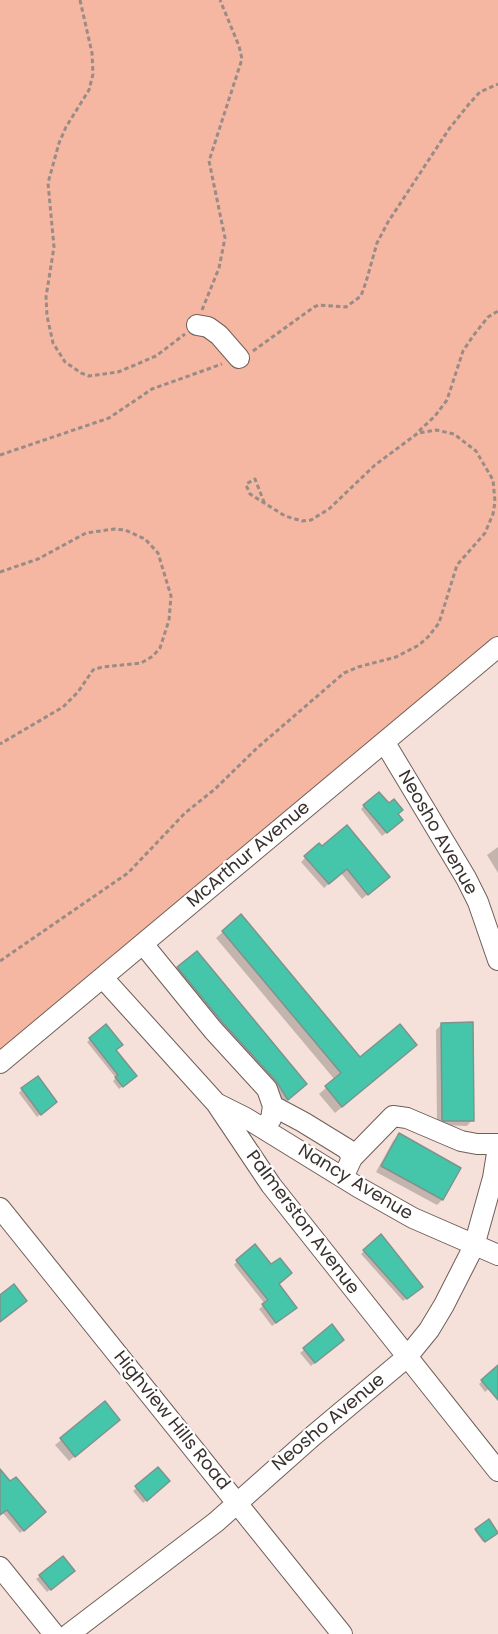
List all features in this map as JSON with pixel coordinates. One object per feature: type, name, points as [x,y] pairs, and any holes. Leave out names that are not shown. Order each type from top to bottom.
[{"type":"street","points":[[196,325],[208,327],[219,335],[239,358]]},
{"type":"street","name":"McArthur Avenue","points":[[0,1063],[498,646]]},
{"type":"street","name":"Neosho Avenue","points":[[384,743],[466,878],[478,902],[498,960]]},
{"type":"street","points":[[143,944],[213,1030],[267,1089],[273,1106],[271,1119],[263,1128]]},
{"type":"street","name":"Palmerston Avenue","points":[[103,978],[216,1103],[271,1185],[498,1471]]},
{"type":"street","name":"Nancy Avenue","points":[[216,1103],[263,1128],[342,1178],[413,1218],[498,1255]]},
{"type":"street","points":[[273,1106],[347,1149],[352,1158]]},
{"type":"street","points":[[342,1178],[352,1158],[393,1116],[406,1118],[461,1141],[498,1145]]},
{"type":"street","name":"Neosho Avenue","points":[[69,1634],[181,1550],[407,1357],[429,1330],[474,1246],[493,1178],[498,1145]]},
{"type":"street","name":"Highview Hills Road","points":[[0,1208],[342,1634]]},
{"type":"street","points":[[0,1567],[54,1634]]},
{"type":"path","points":[[80,0],[90,44],[92,83],[63,135],[53,159],[48,183],[54,247],[46,297],[47,316],[53,343],[65,362],[81,374],[89,376],[111,374],[156,356],[196,325],[219,268],[225,238],[208,161],[242,59],[220,0]]},
{"type":"path","points":[[0,455],[109,418],[152,389],[239,358],[266,343],[314,307],[319,305],[346,307],[356,301],[364,290],[377,243],[388,222],[468,104],[480,92],[498,84]]},
{"type":"path","points":[[264,502],[255,479],[248,483],[246,485],[250,494],[294,520],[311,520],[329,509],[375,465],[418,433],[435,416],[447,400],[464,351],[476,330],[488,316],[498,311]]},
{"type":"path","points":[[0,960],[128,873],[185,813],[215,789],[257,748],[344,673],[358,666],[407,652],[419,645],[434,630],[439,623],[458,565],[489,525],[494,508],[495,491],[493,480],[482,458],[462,438],[446,431],[418,433]]},
{"type":"path","points":[[0,572],[38,559],[86,533],[114,529],[126,530],[145,539],[158,553],[171,596],[169,620],[159,648],[153,656],[141,663],[93,670],[78,692],[63,707],[0,744]]},
{"type":"shaded area","points":[[0,0],[498,0],[498,647],[0,1063]]},
{"type":"building","points":[[379,792],[389,803],[394,799],[403,810],[398,814],[403,820],[387,833],[363,805]]},
{"type":"building","points":[[347,825],[390,877],[368,895],[347,869],[329,884],[304,856],[319,843],[322,846]]},
{"type":"building","points":[[241,914],[360,1057],[400,1024],[417,1045],[342,1107],[325,1086],[341,1073],[222,931]]},
{"type":"building","points":[[197,951],[307,1084],[288,1100],[276,1081],[223,1023],[177,967]]},
{"type":"building","points":[[473,1022],[474,1121],[444,1121],[442,1120],[441,1023]]},
{"type":"building","points":[[106,1024],[123,1045],[116,1050],[137,1076],[123,1087],[115,1077],[118,1075],[89,1038]]},
{"type":"building","points":[[38,1076],[57,1102],[41,1115],[21,1088]]},
{"type":"building","points":[[399,1133],[461,1168],[443,1200],[381,1166]]},
{"type":"building","points":[[381,1234],[423,1287],[407,1299],[363,1250]]},
{"type":"building","points":[[255,1244],[271,1264],[280,1258],[292,1273],[279,1284],[297,1308],[276,1323],[262,1304],[268,1300],[236,1260]]},
{"type":"building","points":[[14,1284],[27,1301],[0,1322],[0,1295]]},
{"type":"building","points":[[332,1324],[344,1340],[315,1363],[303,1348]]},
{"type":"building","points":[[498,1365],[498,1400],[481,1380]]},
{"type":"building","points":[[105,1401],[120,1420],[75,1457],[60,1438]]},
{"type":"building","points":[[158,1467],[170,1481],[147,1501],[135,1486]]},
{"type":"building","points":[[0,1469],[10,1481],[16,1477],[46,1512],[24,1531],[7,1510],[0,1515]]},
{"type":"building","points":[[489,1519],[498,1533],[485,1542],[475,1529]]},
{"type":"building","points":[[63,1556],[75,1571],[51,1590],[39,1575]]}]
